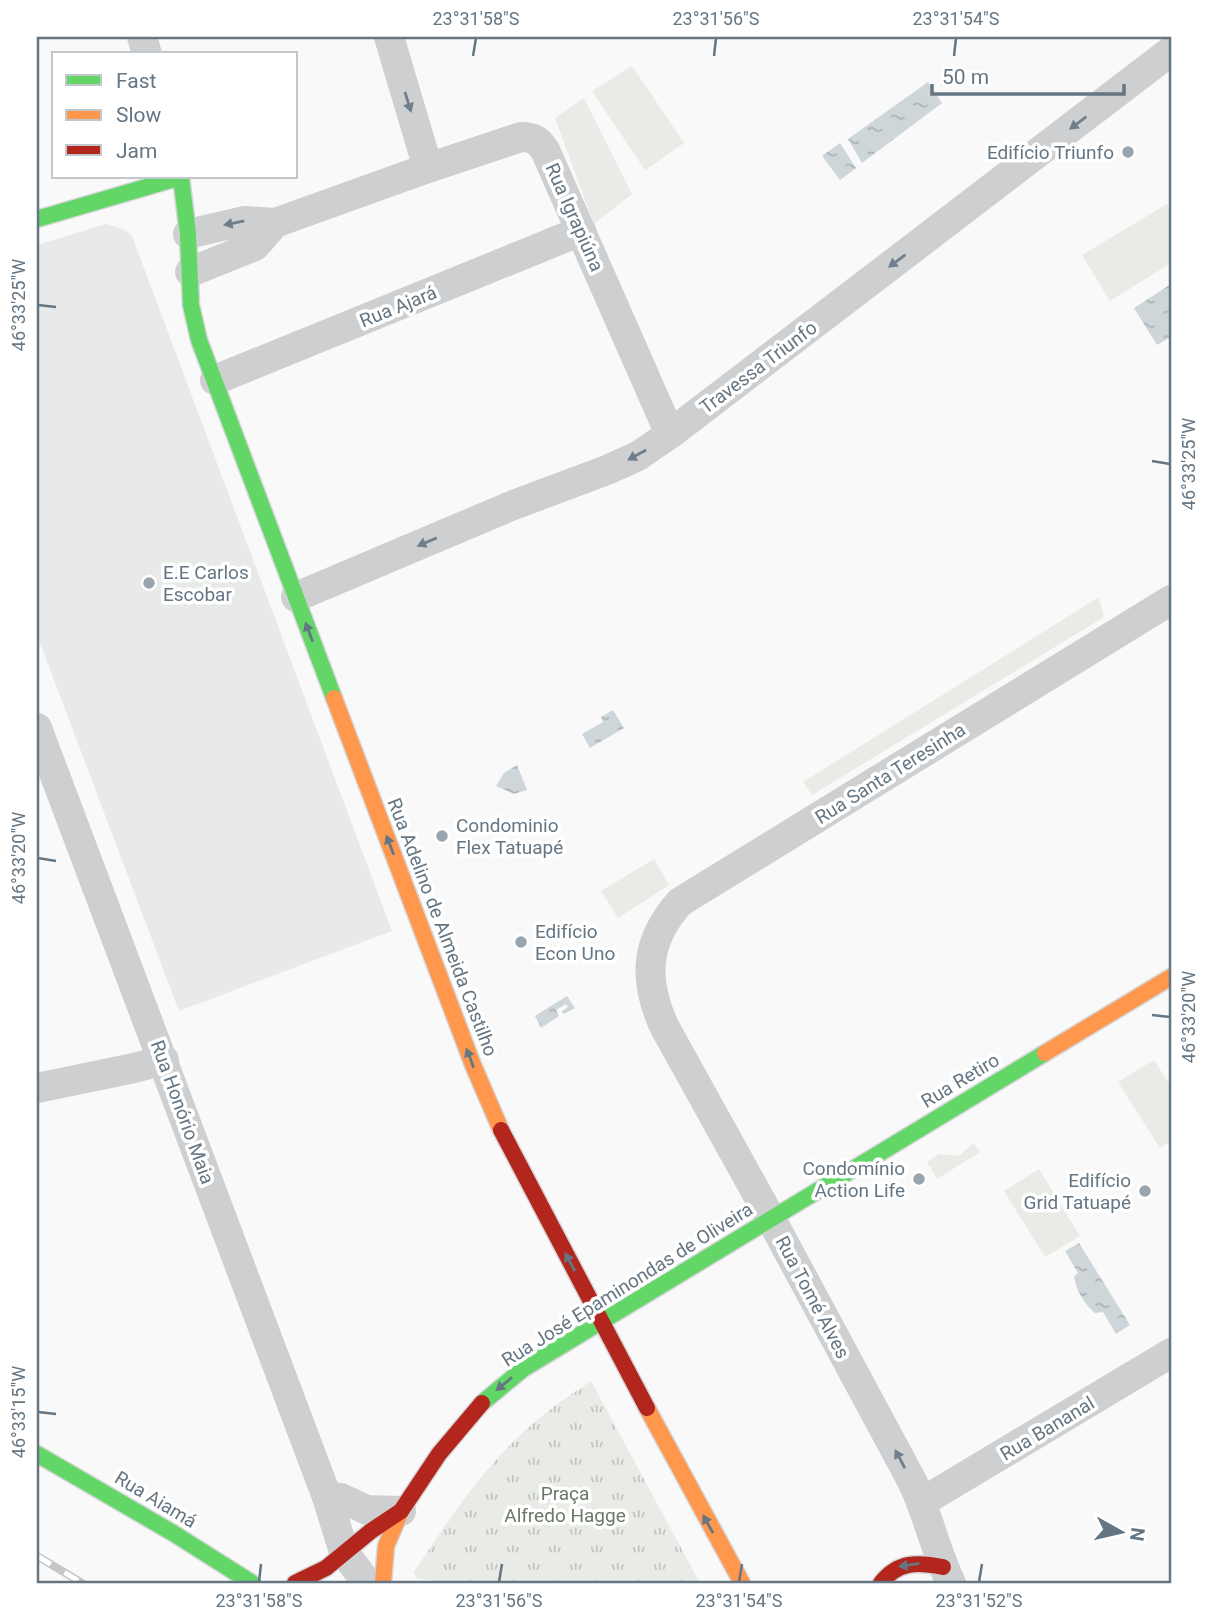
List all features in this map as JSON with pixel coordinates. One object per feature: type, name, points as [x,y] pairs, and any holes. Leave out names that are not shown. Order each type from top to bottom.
[{"type":"street","points":[[389,37],[428,168]]},
{"type":"street","name":"Travessa Triunfo","points":[[296,597],[511,506],[638,456],[1171,51]]},
{"type":"street","name":"Rua Igrapiúna","points":[[189,252],[244,221],[275,223],[521,137],[538,140],[582,231],[670,434]]},
{"type":"street","points":[[37,219],[178,178]]},
{"type":"street","name":"Rua Adelino de Almeida Castilho","points":[[181,178],[189,252],[191,305],[199,340],[464,1042],[503,1136],[741,1583]]},
{"type":"street","name":"Rua Ajará","points":[[215,380],[582,231]]},
{"type":"street","name":"Rua Santa Teresinha","points":[[649,976],[655,942],[664,919],[680,902],[1171,600]]},
{"type":"street","name":"Rua Honório Maia","points":[[37,728],[50,799],[164,1060],[327,1497],[344,1552],[367,1583]]},
{"type":"street","name":"Rua Tomé Alves","points":[[649,976],[654,1003],[664,1026],[771,1219],[922,1502],[947,1575]]},
{"type":"street","name":"Rua Retiro","points":[[771,1219],[1171,977]]},
{"type":"street","points":[[37,1088],[164,1060]]},
{"type":"street","name":"Rua José Epaminondas de Oliveira","points":[[295,1583],[326,1568],[401,1511],[439,1454],[481,1404],[523,1368],[771,1219]]},
{"type":"street","name":"Rua Bananal","points":[[922,1502],[1171,1353]]},
{"type":"street","name":"Rua Aiamá","points":[[37,1454],[173,1532],[252,1583]]},
{"type":"street","points":[[327,1497],[341,1499],[367,1510],[401,1511]]},
{"type":"street","points":[[383,1583],[385,1546],[391,1527],[401,1511]]},
{"type":"street","points":[[881,1583],[895,1567],[907,1563],[921,1563],[947,1575]]},
{"type":"shaded area","name":"E.E Carlos Escobar","points":[[106,224],[125,230],[132,236],[392,931],[179,1011],[37,635],[37,245]]},
{"type":"green space","points":[[632,66],[684,143],[645,170],[592,91]]},
{"type":"green space","points":[[584,98],[632,194],[594,224],[555,118]]},
{"type":"green space","points":[[1167,204],[1171,211],[1171,263],[1110,301],[1082,255]]},
{"type":"green space","points":[[1099,597],[1104,617],[812,795],[803,782]]},
{"type":"green space","points":[[654,859],[669,885],[618,918],[601,891]]},
{"type":"green space","points":[[1154,1060],[1171,1087],[1171,1141],[1160,1148],[1118,1082]]},
{"type":"green space","points":[[974,1143],[980,1152],[937,1179],[927,1162],[939,1154],[959,1156]]},
{"type":"green space","points":[[1039,1169],[1080,1236],[1045,1257],[1004,1191]]},
{"type":"green space","name":"Praça Alfredo Hagge","points":[[591,1381],[700,1583],[446,1583],[416,1578],[414,1572],[484,1474],[517,1438],[542,1416]]},
{"type":"water","points":[[928,82],[942,103],[862,163],[848,139]]},
{"type":"water","points":[[840,143],[856,168],[840,180],[822,156]]},
{"type":"water","points":[[1171,284],[1171,337],[1157,345],[1134,308]]},
{"type":"water","points":[[613,710],[624,728],[590,748],[582,734],[603,722],[601,717]]},
{"type":"water","points":[[517,765],[527,790],[514,794],[496,786],[504,773]]},
{"type":"water","points":[[567,996],[575,1008],[564,1014],[562,1011],[568,1007],[566,1004],[556,1010],[559,1016],[541,1028],[535,1016]]},
{"type":"water","points":[[1079,1243],[1130,1325],[1116,1334],[1103,1312],[1095,1313],[1091,1310],[1077,1287],[1074,1277],[1078,1273],[1065,1251]]},
{"type":"railway","points":[[37,1556],[82,1583]]},
{"type":"traffic: fast","points":[[37,219],[178,178]]},
{"type":"traffic: fast","points":[[181,178],[188,234],[191,305],[199,340],[334,698]]},
{"type":"traffic: fast","points":[[482,1403],[523,1369],[1045,1053]]},
{"type":"traffic: fast","points":[[37,1454],[173,1533],[252,1583]]},
{"type":"traffic: slow","points":[[334,698],[473,1065],[501,1130]]},
{"type":"traffic: slow","points":[[1045,1053],[1171,977]]},
{"type":"traffic: slow","points":[[647,1408],[742,1583]]},
{"type":"traffic: slow","points":[[383,1583],[386,1546],[401,1511]]},
{"type":"traffic: jam","points":[[501,1130],[647,1408]]},
{"type":"traffic: jam","points":[[295,1583],[326,1568],[371,1531],[401,1511],[439,1454],[482,1403]]},
{"type":"traffic: jam","points":[[881,1583],[901,1567],[917,1564],[943,1567]]},
{"type":"place","name":"Edifício Triunfo","points":[[1128,152]]},
{"type":"place","name":"E.E Carlos Escobar","points":[[149,583]]},
{"type":"place","name":"Condominio Flex Tatuapé","points":[[442,836]]},
{"type":"place","name":"Edifício Econ Uno","points":[[521,942]]},
{"type":"place","name":"Condomínio Action Life","points":[[919,1179]]},
{"type":"place","name":"Edifício Grid Tatuapé","points":[[1145,1191]]}]
